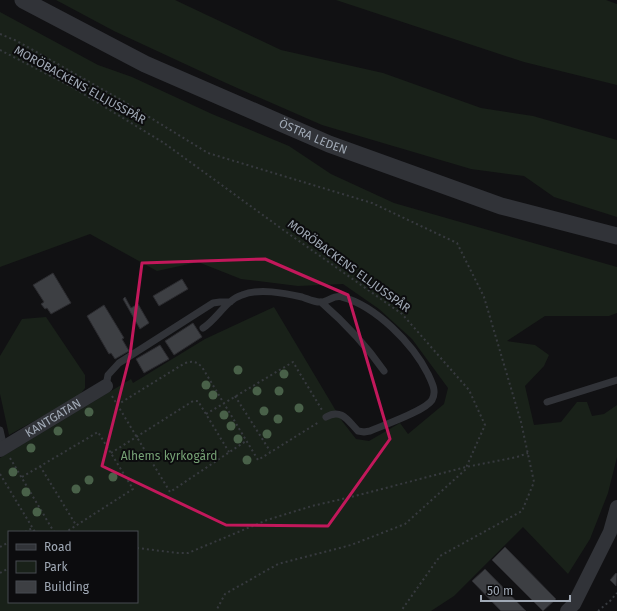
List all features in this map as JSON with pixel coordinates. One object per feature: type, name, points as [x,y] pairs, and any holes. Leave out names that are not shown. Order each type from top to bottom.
[{"type":"street","name":"ÖSTRA LEDEN","points":[[23,0],[145,64],[329,144],[501,206],[617,236]]},
{"type":"street","name":"KANTGATAN","points":[[2,449],[106,386]]},
{"type":"street","points":[[567,611],[574,604],[610,532],[617,507]]},
{"type":"lane","points":[[203,328],[210,324],[230,302],[241,295],[265,292],[301,297],[321,302],[372,353],[384,371]]},
{"type":"lane","points":[[321,302],[332,297],[341,296],[367,308],[381,318],[415,352],[430,379],[435,394],[432,401],[420,410],[370,431],[358,431],[350,420],[343,415],[336,414],[326,417]]},
{"type":"lane","points":[[106,386],[108,375],[119,363],[213,303],[230,302]]},
{"type":"lane","points":[[547,402],[617,380]]},
{"type":"lane","points":[[0,430],[2,449]]},
{"type":"path","name":"MORÖBACKENS ELLJUSSPÅR","points":[[0,34],[17,41],[123,101],[208,153],[372,203],[457,244],[484,297],[521,422],[534,482],[522,511],[440,556],[401,611]]},
{"type":"path","name":"MORÖBACKENS ELLJUSSPÅR","points":[[0,50],[72,87],[164,143],[402,314],[469,390],[485,425],[465,470],[405,524],[351,545],[278,564],[225,594],[216,611]]},
{"type":"path","points":[[81,78],[100,104]]},
{"type":"path","points":[[117,405],[185,363],[191,361],[197,362],[202,367],[224,404],[246,441],[258,460],[326,417],[293,362],[224,404],[206,414]]},
{"type":"path","points":[[106,386],[170,492],[246,441]]},
{"type":"path","points":[[236,396],[270,452]]},
{"type":"path","points":[[111,454],[194,401],[198,402],[229,452]]},
{"type":"path","points":[[22,477],[98,432],[133,489],[67,531]]},
{"type":"path","points":[[2,449],[22,477],[53,531]]},
{"type":"path","points":[[138,548],[188,553],[267,520],[312,506],[466,467],[517,457],[528,453]]},
{"type":"path","points":[[40,466],[76,525]]},
{"type":"path","points":[[0,474],[34,531]]},
{"type":"path","points":[[27,531],[32,528]]},
{"type":"path","points":[[598,611],[617,593]]},
{"type":"highlighted area","points":[[265,259],[348,295],[390,439],[328,526],[226,525],[102,466],[130,355],[142,263]]},
{"type":"green space","points":[[56,0],[175,0],[281,50],[383,73],[481,108],[533,116],[617,140],[617,217],[554,197],[524,176],[471,169],[322,125],[226,83],[114,31]]},
{"type":"green space","points":[[336,0],[606,0],[617,4],[617,85],[524,62]]},
{"type":"green space","name":"Alhems kyrkogård","points":[[0,12],[98,65],[132,77],[212,114],[289,146],[331,174],[394,203],[617,267],[617,313],[609,316],[545,316],[507,341],[535,345],[549,355],[544,366],[525,386],[534,425],[561,422],[577,402],[587,402],[592,416],[604,414],[617,405],[617,457],[608,493],[590,539],[568,574],[523,527],[454,596],[431,611],[0,611],[0,458],[131,379],[133,383],[205,339],[274,307],[342,421],[356,439],[369,441],[400,423],[408,434],[444,404],[448,388],[412,339],[379,309],[343,284],[298,286],[241,279],[198,262],[157,271],[90,234],[0,267]]},
{"type":"green space","points":[[46,317],[85,375],[85,388],[79,396],[9,435],[0,394],[0,356],[22,319]]},
{"type":"building","points":[[53,273],[71,303],[51,314],[47,308],[45,309],[41,304],[44,302],[33,285]]},
{"type":"building","points":[[182,279],[188,289],[159,306],[153,296]]},
{"type":"building","points":[[125,297],[131,308],[138,304],[149,323],[140,329],[123,299]]},
{"type":"building","points":[[104,305],[124,338],[122,339],[129,351],[115,359],[111,353],[109,354],[87,316]]},
{"type":"building","points":[[193,323],[202,337],[174,355],[165,341]]},
{"type":"building","points":[[160,345],[169,359],[144,373],[136,359]]},
{"type":"building","points":[[505,547],[556,599],[543,611],[492,560]]},
{"type":"building","points":[[485,569],[526,611],[501,611],[472,581]]},
{"type":"building","points":[[616,573],[617,574],[616,586],[610,580]]}]
